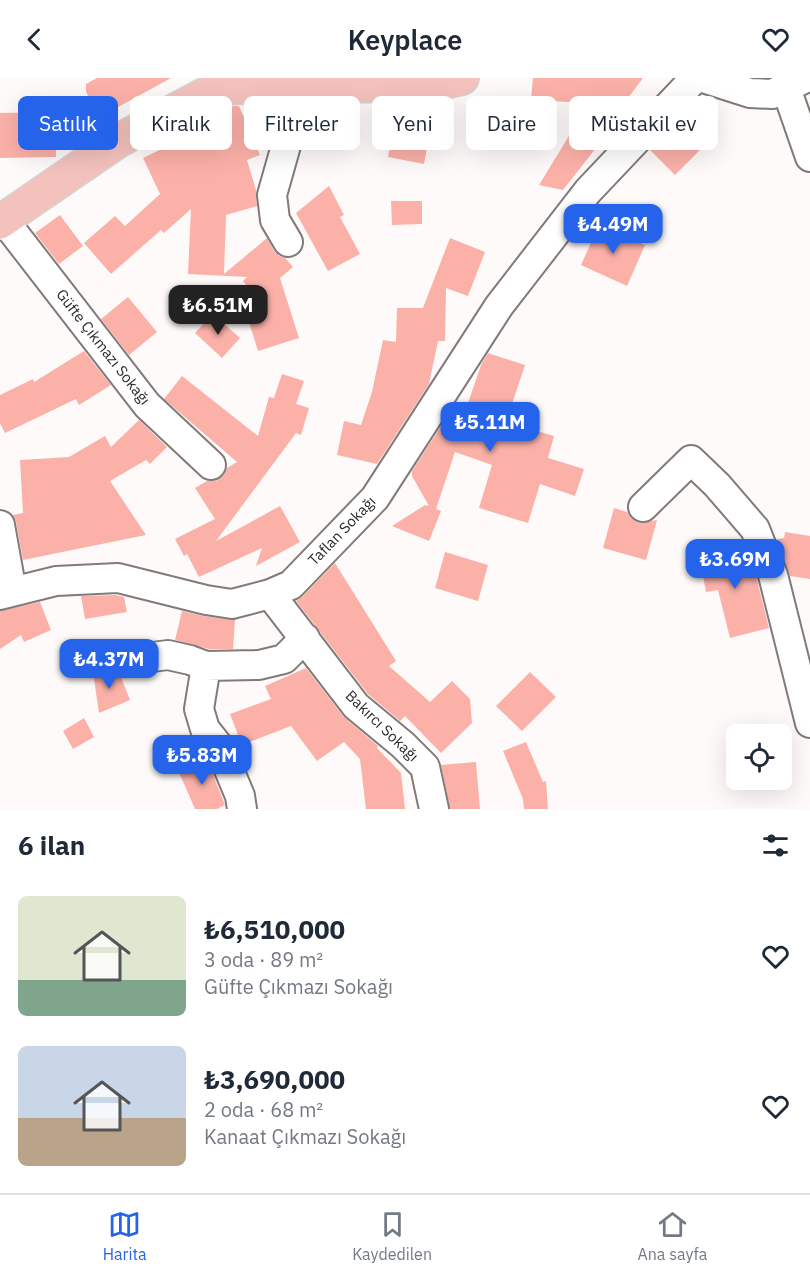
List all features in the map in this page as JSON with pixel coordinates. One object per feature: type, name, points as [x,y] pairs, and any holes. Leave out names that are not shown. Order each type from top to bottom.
[{"type":"main road","points":[[2,220],[118,141],[217,88],[353,82],[428,86],[462,78]]},
{"type":"street","name":"Taflan Sokağı","points":[[0,525],[6,594],[56,581],[118,578],[206,600],[232,604],[270,594],[291,585],[375,498],[499,306],[588,191],[695,78]]},
{"type":"street","points":[[703,78],[750,93],[772,94],[796,83],[810,157]]},
{"type":"street","points":[[288,242],[275,220],[272,195],[287,142],[290,85]]},
{"type":"street","name":"Güfte Çıkmazı Sokağı","points":[[2,220],[147,405],[212,465]]},
{"type":"street","points":[[644,507],[691,460],[717,485],[755,529],[773,575],[810,723]]},
{"type":"street","name":"Bakırcı Sokağı","points":[[270,594],[357,706],[425,767],[434,809]]},
{"type":"street","points":[[121,661],[168,654],[206,666],[259,665],[284,659],[305,638]]},
{"type":"street","points":[[206,666],[199,710],[205,729],[220,748],[240,796],[242,809]]},
{"type":"building","points":[[97,78],[171,78],[138,96],[130,96],[130,101],[118,107],[118,96],[88,96],[86,84]]},
{"type":"building","points":[[533,78],[643,78],[630,96],[569,96],[569,102],[557,101],[557,96],[531,96]]},
{"type":"building","points":[[232,106],[239,106],[244,118],[244,150],[258,150],[260,155],[247,160],[256,190],[257,206],[226,215],[224,274],[267,238],[274,251],[293,267],[280,278],[299,338],[258,351],[245,309],[261,303],[243,281],[247,277],[188,274],[191,209],[164,233],[161,230],[111,274],[84,243],[115,216],[125,226],[160,194],[143,158],[160,150],[232,150]]},
{"type":"building","points":[[0,113],[18,113],[18,150],[56,150],[56,157],[0,158]]},
{"type":"building","points":[[569,136],[569,150],[594,150],[563,190],[539,185]]},
{"type":"building","points":[[389,150],[427,150],[424,164],[388,157]]},
{"type":"building","points":[[650,150],[700,150],[675,175]]},
{"type":"building","points":[[329,186],[344,215],[340,217],[360,254],[328,271],[296,213]]},
{"type":"building","points":[[391,201],[422,201],[422,224],[392,225]]},
{"type":"building","points":[[60,215],[83,246],[59,264],[35,233]]},
{"type":"building","points":[[599,225],[645,245],[627,286],[581,265]]},
{"type":"building","points":[[450,238],[485,252],[468,296],[446,288],[445,341],[438,341],[429,384],[377,464],[337,455],[344,421],[361,425],[372,392],[383,340],[396,342],[397,308],[423,308]]},
{"type":"building","points":[[128,297],[157,332],[129,355],[101,319]]},
{"type":"building","points":[[213,314],[240,338],[222,358],[195,333]]},
{"type":"building","points":[[84,351],[111,385],[79,405],[76,399],[5,433],[0,423],[0,395],[33,379],[34,382]]},
{"type":"building","points":[[488,353],[525,365],[506,422],[554,436],[548,458],[584,469],[575,496],[540,484],[528,523],[479,508],[492,465],[455,452],[436,509],[441,511],[429,541],[392,526],[425,505],[429,506],[412,476],[412,471],[456,403],[467,406],[481,365]]},
{"type":"building","points":[[282,374],[304,381],[296,404],[309,408],[301,435],[296,433],[216,541],[280,506],[300,542],[256,566],[262,548],[199,577],[187,554],[184,556],[175,539],[215,519],[195,488],[207,481],[216,481],[223,476],[227,468],[237,462],[164,399],[182,376],[258,436],[269,397],[274,398]]},
{"type":"building","points":[[139,420],[167,447],[150,464],[146,460],[110,481],[146,535],[23,560],[13,515],[23,513],[20,460],[69,457],[105,436],[111,447]]},
{"type":"building","points":[[614,508],[627,512],[639,523],[657,520],[646,560],[603,548]]},
{"type":"building","points":[[785,532],[810,536],[810,579],[790,576],[777,539],[784,538]]},
{"type":"building","points":[[744,546],[757,580],[769,628],[730,638],[718,590],[706,592],[699,555]]},
{"type":"building","points":[[445,552],[488,565],[478,601],[435,588]]},
{"type":"building","points":[[335,563],[396,661],[389,666],[430,702],[452,681],[470,699],[472,723],[441,753],[405,716],[400,721],[368,694],[296,601]]},
{"type":"building","points":[[116,595],[124,597],[127,612],[85,619],[81,596]]},
{"type":"building","points":[[40,602],[51,630],[24,642],[21,635],[0,649],[0,611]]},
{"type":"building","points":[[182,611],[235,620],[233,649],[209,649],[175,640]]},
{"type":"building","points":[[106,667],[114,676],[121,677],[130,700],[99,713],[93,672]]},
{"type":"building","points":[[306,668],[343,716],[378,746],[377,748],[401,773],[405,809],[366,809],[360,759],[344,742],[317,761],[291,726],[242,745],[230,714],[271,699],[265,686]]},
{"type":"building","points":[[530,672],[556,697],[522,731],[496,706]]},
{"type":"building","points":[[84,718],[94,737],[73,749],[63,731]]},
{"type":"building","points":[[526,742],[543,782],[546,781],[548,809],[524,809],[523,799],[503,751]]},
{"type":"building","points":[[206,757],[225,805],[217,809],[195,809],[178,770]]},
{"type":"building","points":[[476,762],[480,809],[450,809],[441,765]]}]
